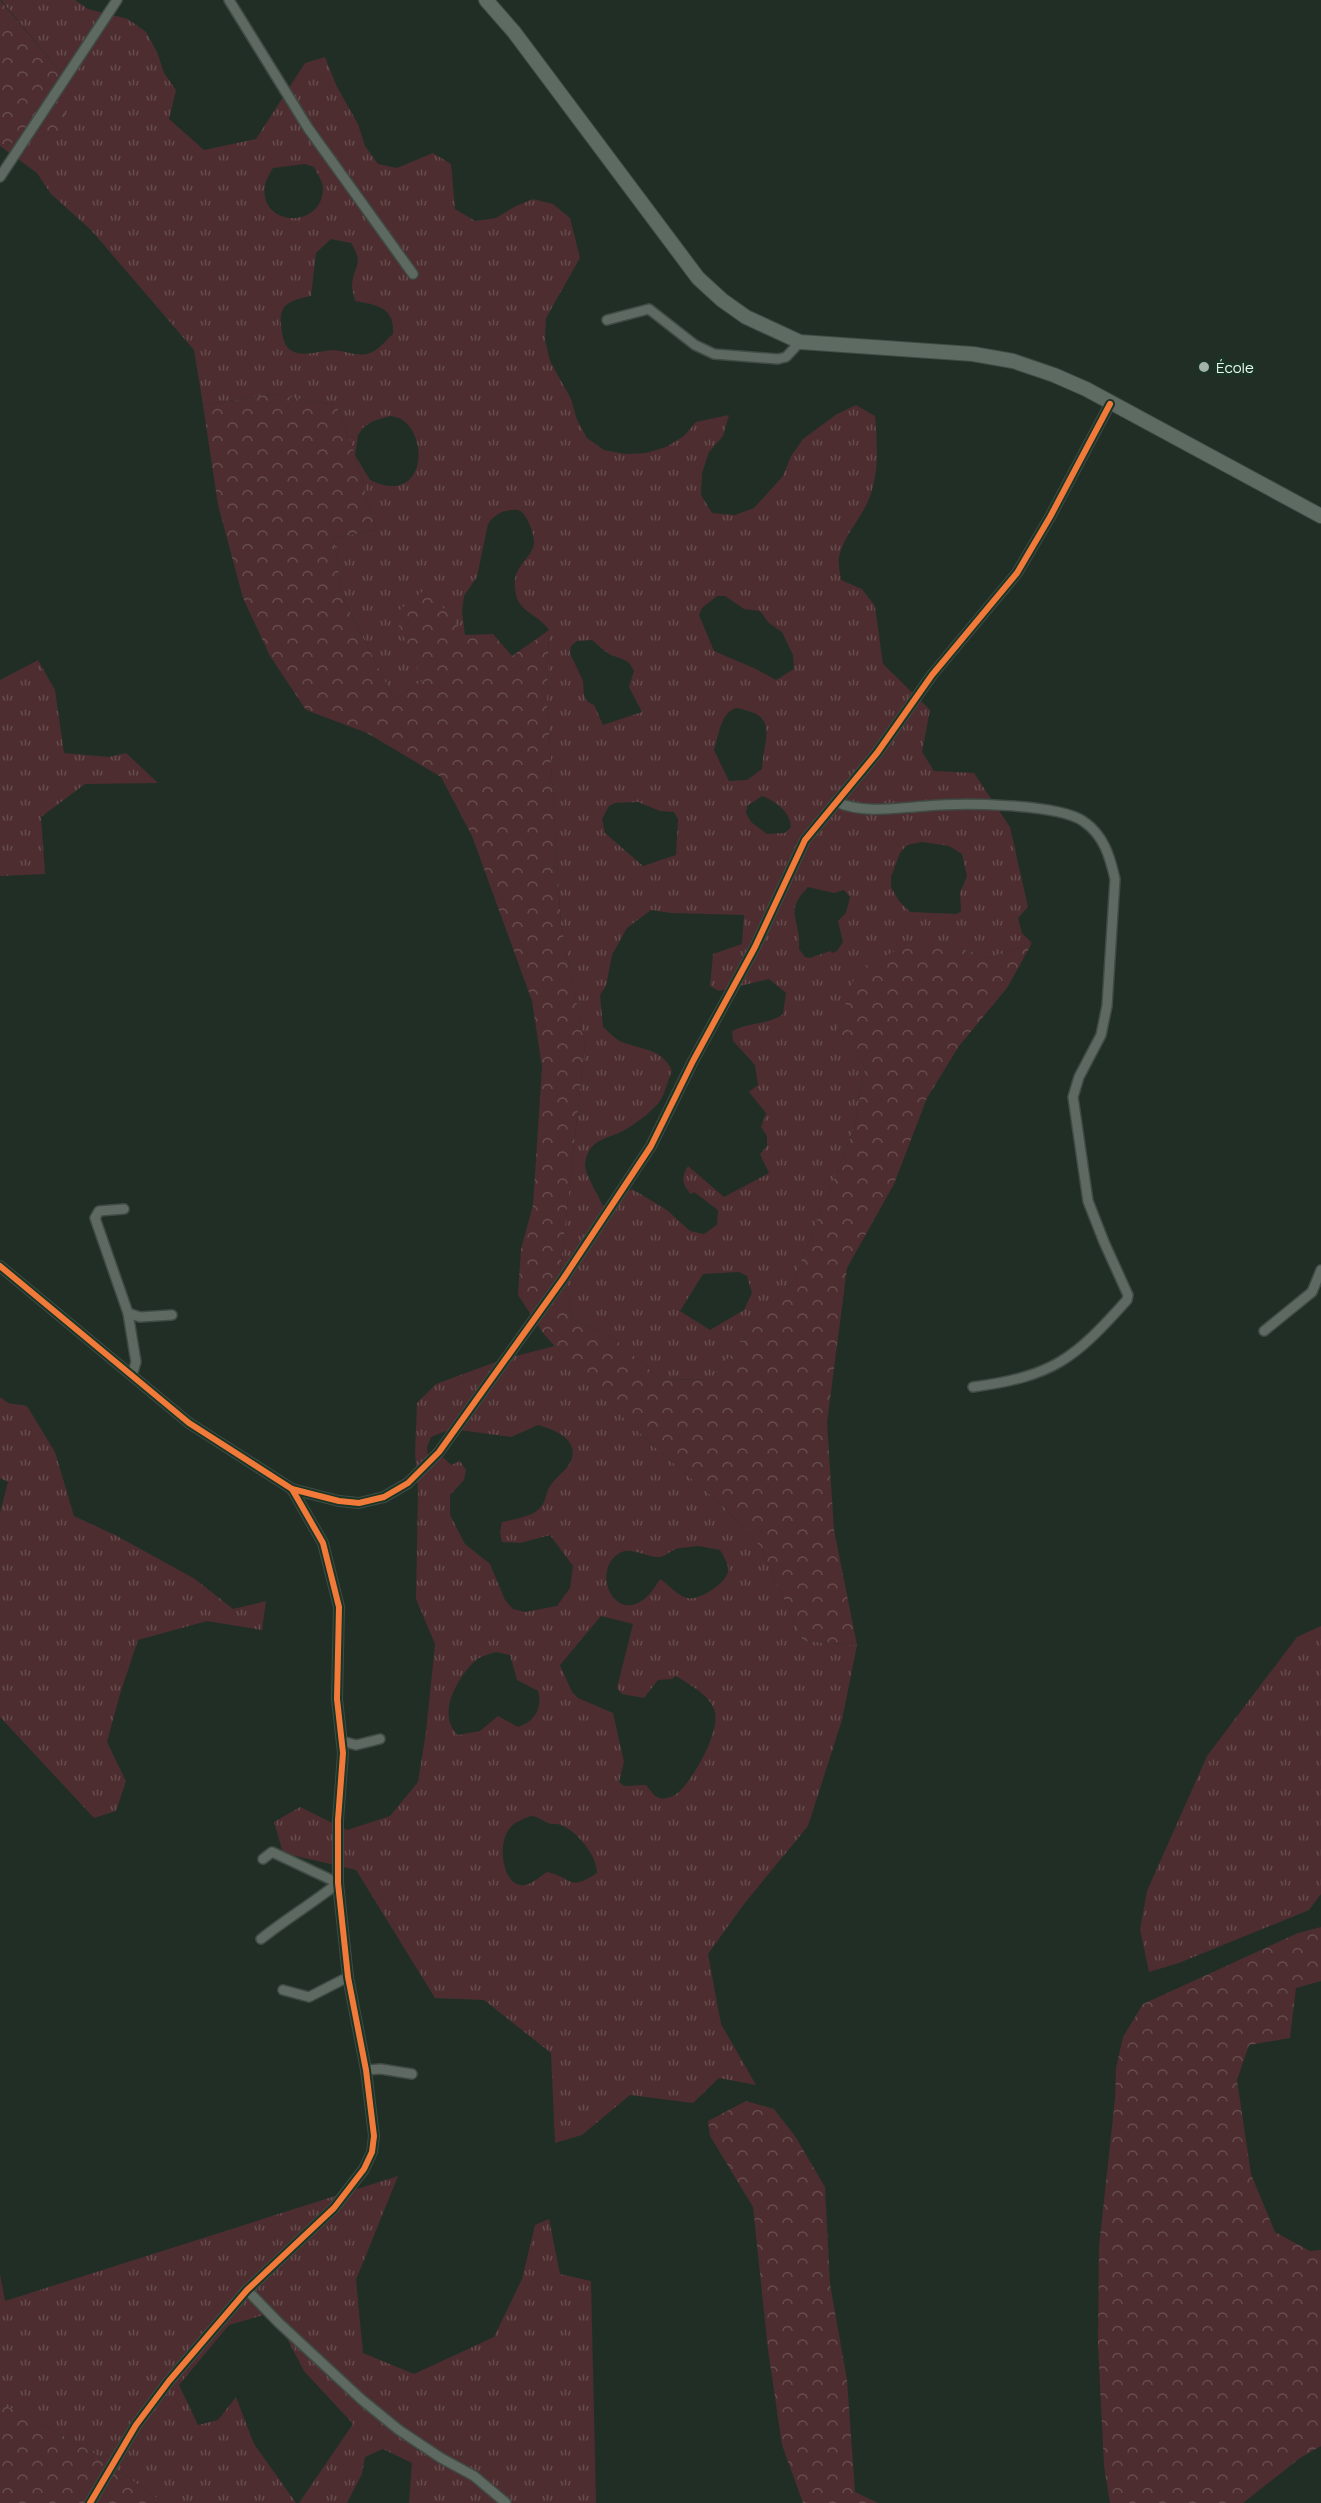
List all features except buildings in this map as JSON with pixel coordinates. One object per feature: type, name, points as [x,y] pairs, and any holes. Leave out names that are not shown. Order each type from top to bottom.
[{"type":"main road","points":[[486,0],[514,32],[698,278],[722,300],[746,317],[800,342],[996,357],[1054,375],[1321,516]]},
{"type":"street","points":[[0,177],[117,0]]},
{"type":"street","points":[[229,0],[309,128],[413,274]]},
{"type":"street","points":[[607,320],[649,309],[704,351],[757,359],[786,357],[800,342]]},
{"type":"street","points":[[0,1266],[189,1423],[292,1489],[350,1503],[372,1502],[397,1491],[408,1483],[439,1452],[563,1279],[651,1146],[693,1061],[755,947],[800,848],[877,753],[932,675],[1017,573],[1050,517],[1110,404]]},
{"type":"street","points":[[836,802],[858,810],[967,804],[1034,808],[1072,816],[1084,821],[1099,835],[1108,851],[1112,865],[1115,879],[1107,1006],[1101,1035],[1079,1077],[1073,1097],[1088,1201],[1128,1295],[1127,1300],[1090,1341],[1072,1356],[1053,1367],[1008,1383],[974,1387]]},
{"type":"street","points":[[124,1209],[99,1210],[95,1218],[128,1312],[136,1362],[132,1375]]},
{"type":"street","points":[[1264,1331],[1312,1292],[1321,1270]]},
{"type":"street","points":[[128,1312],[140,1317],[172,1315]]},
{"type":"street","points":[[90,2503],[136,2425],[189,2355],[247,2290],[334,2208],[369,2160],[374,2136],[366,2070],[348,1977],[338,1883],[342,1741],[338,1699],[339,1607],[323,1544],[292,1489]]},
{"type":"street","points":[[342,1741],[356,1745],[380,1739]]},
{"type":"street","points":[[263,1859],[272,1852],[338,1883]]},
{"type":"street","points":[[261,1939],[280,1923],[311,1905],[338,1883]]},
{"type":"street","points":[[283,1990],[309,1997],[348,1977]]},
{"type":"street","points":[[366,2070],[381,2069],[412,2074]]},
{"type":"street","points":[[247,2290],[361,2399],[399,2430],[441,2458],[474,2476],[506,2503]]},
{"type":"green space","points":[[0,0],[66,79],[63,130],[0,146]]},
{"type":"green space","points":[[1,0],[75,0],[88,9],[128,19],[146,32],[157,52],[164,73],[176,90],[169,119],[204,150],[256,139],[305,63],[325,57],[337,87],[358,124],[365,146],[378,164],[397,168],[433,153],[451,164],[455,209],[475,221],[496,218],[533,199],[553,204],[570,218],[580,258],[546,318],[545,340],[550,361],[571,399],[577,420],[587,438],[604,450],[625,454],[646,453],[666,447],[684,436],[696,422],[729,415],[723,436],[709,452],[702,473],[701,495],[712,513],[735,515],[754,508],[783,476],[791,456],[803,439],[837,414],[856,405],[875,416],[877,457],[875,478],[866,506],[841,549],[839,568],[841,580],[862,589],[875,606],[883,664],[930,710],[922,752],[934,771],[974,773],[1010,827],[1028,907],[1018,918],[1022,933],[1032,943],[988,958],[946,943],[837,1029],[865,1067],[854,1129],[793,1281],[710,1380],[660,1379],[613,1337],[574,1320],[560,1271],[585,1045],[561,925],[547,702],[549,632],[512,656],[549,630],[524,608],[515,589],[516,575],[534,544],[528,521],[523,513],[513,510],[501,513],[488,524],[477,577],[464,596],[462,612],[465,635],[423,681],[394,699],[342,596],[334,538],[376,530],[355,455],[336,405],[271,394],[203,405],[194,350],[91,230],[51,194],[37,173],[0,146],[62,130],[66,79]],"holes":[[[305,164],[314,167],[323,188],[320,202],[313,211],[303,217],[291,218],[280,215],[271,209],[265,199],[267,179],[273,168]],[[331,239],[351,243],[358,261],[352,286],[355,301],[377,306],[388,313],[393,325],[393,334],[378,349],[367,354],[334,350],[305,354],[294,352],[284,341],[281,316],[290,302],[311,296],[316,253]],[[390,416],[403,421],[412,431],[418,445],[418,460],[414,473],[405,483],[390,486],[370,480],[355,455],[358,435],[373,421]],[[717,596],[725,596],[744,609],[760,611],[769,623],[782,632],[793,655],[794,669],[776,680],[714,651],[699,615],[702,608]],[[592,640],[609,654],[627,662],[634,671],[629,687],[642,712],[603,725],[594,705],[584,696],[583,681],[570,653],[571,646],[577,641]],[[736,708],[750,711],[764,722],[766,737],[762,769],[747,780],[729,781],[714,750],[723,720]],[[762,796],[785,811],[791,827],[785,833],[767,834],[751,822],[746,813],[747,806]],[[638,802],[660,811],[674,812],[678,819],[676,855],[643,866],[605,833],[602,819],[609,806],[615,803]],[[922,842],[949,846],[962,854],[967,876],[960,893],[961,911],[957,914],[910,912],[899,901],[891,887],[891,877],[900,853],[907,845]],[[808,887],[834,893],[844,890],[850,897],[846,913],[838,921],[843,942],[837,951],[810,958],[805,957],[799,949],[796,903]],[[651,910],[671,913],[744,915],[742,944],[713,954],[710,986],[719,991],[769,979],[786,993],[783,1014],[777,1018],[732,1031],[733,1041],[755,1065],[758,1085],[749,1092],[766,1113],[761,1127],[767,1136],[767,1146],[760,1154],[769,1173],[724,1197],[688,1166],[684,1174],[684,1184],[688,1190],[718,1210],[717,1225],[704,1234],[690,1231],[667,1210],[632,1189],[603,1206],[585,1168],[587,1155],[596,1143],[632,1125],[660,1101],[672,1071],[668,1063],[657,1054],[622,1042],[603,1027],[600,995],[606,986],[612,955],[627,928]],[[739,1272],[747,1276],[752,1293],[744,1310],[710,1330],[680,1311],[703,1274]]]},
{"type":"green space","points":[[271,394],[336,405],[355,455],[376,530],[334,538],[342,596],[394,699],[422,681],[394,614],[427,588],[465,635],[493,634],[512,656],[549,631],[547,702],[561,925],[585,1045],[560,1271],[574,1320],[613,1337],[660,1379],[710,1380],[793,1281],[854,1129],[865,1067],[837,1029],[857,970],[905,946],[946,943],[988,958],[1032,943],[1007,988],[959,1046],[927,1098],[894,1184],[847,1268],[827,1423],[834,1530],[857,1645],[803,1641],[761,1547],[721,1504],[656,1448],[588,1384],[543,1333],[518,1295],[521,1249],[533,1205],[542,1067],[532,1001],[472,836],[441,777],[367,733],[306,710],[270,656],[243,598],[218,505],[203,405]]},
{"type":"green space","points":[[38,660],[55,690],[64,753],[109,757],[126,753],[158,783],[85,784],[41,817],[45,874],[0,876],[0,680]]},
{"type":"green space","points":[[555,1346],[588,1384],[656,1448],[721,1504],[761,1547],[803,1641],[857,1645],[842,1720],[808,1826],[744,1904],[708,1954],[721,2024],[756,2085],[719,2078],[693,2103],[630,2095],[582,2135],[555,2143],[551,2053],[484,2000],[435,1998],[356,1870],[283,1853],[274,1822],[300,1807],[347,1830],[390,1816],[418,1782],[426,1732],[435,1644],[416,1599],[417,1403],[436,1384],[504,1359]],"holes":[[[538,1425],[564,1436],[572,1447],[573,1453],[571,1461],[550,1486],[543,1505],[538,1510],[523,1517],[502,1522],[500,1532],[502,1542],[520,1543],[550,1535],[573,1566],[570,1588],[557,1606],[525,1612],[513,1609],[505,1600],[490,1564],[465,1544],[450,1515],[450,1495],[464,1480],[466,1470],[460,1461],[451,1465],[444,1458],[428,1457],[427,1447],[431,1437],[451,1429],[511,1437]],[[699,1546],[720,1550],[728,1566],[726,1577],[717,1586],[698,1597],[687,1598],[680,1595],[660,1579],[647,1597],[634,1605],[623,1604],[614,1598],[608,1588],[606,1576],[609,1564],[618,1554],[633,1551],[659,1557],[676,1549]],[[601,1616],[633,1624],[617,1688],[622,1694],[644,1698],[658,1680],[672,1679],[676,1676],[698,1690],[714,1709],[716,1717],[710,1741],[697,1768],[682,1789],[675,1795],[662,1799],[655,1796],[646,1785],[624,1786],[619,1782],[624,1762],[613,1713],[578,1698],[572,1692],[560,1665]],[[496,1652],[510,1655],[517,1680],[538,1691],[538,1708],[533,1718],[524,1725],[518,1727],[498,1716],[480,1731],[458,1735],[449,1717],[451,1697],[468,1668],[482,1656]],[[530,1816],[567,1828],[590,1852],[597,1873],[576,1883],[547,1872],[526,1885],[518,1885],[507,1873],[503,1854],[506,1835],[517,1822]]]},
{"type":"green space","points":[[0,1397],[8,1403],[27,1406],[55,1452],[74,1516],[117,1536],[195,1579],[233,1609],[266,1601],[262,1630],[207,1621],[138,1640],[107,1742],[126,1781],[116,1811],[94,1818],[0,1717],[0,1513],[8,1482],[0,1478]]},
{"type":"green space","points":[[1321,1626],[1321,1894],[1309,1910],[1179,1963],[1149,1972],[1140,1929],[1147,1891],[1207,1756],[1297,1637]]},
{"type":"green space","points":[[1321,1927],[1321,1981],[1296,1988],[1290,2038],[1249,2045],[1237,2080],[1251,2174],[1275,2232],[1310,2251],[1321,2250],[1321,2446],[1300,2458],[1243,2503],[1110,2503],[1104,2466],[1098,2344],[1099,2247],[1115,2099],[1116,2068],[1123,2037],[1143,2004],[1298,1933]]},
{"type":"green space","points":[[746,2101],[774,2109],[795,2136],[825,2187],[830,2284],[847,2380],[855,2492],[878,2503],[803,2503],[782,2445],[768,2350],[753,2207],[710,2136],[708,2121]]},
{"type":"green space","points":[[398,2176],[356,2280],[363,2353],[414,2374],[494,2337],[522,2279],[535,2225],[549,2219],[560,2274],[591,2281],[596,2503],[409,2503],[412,2463],[383,2449],[365,2457],[362,2474],[347,2503],[299,2503],[353,2424],[304,2371],[279,2323],[264,2315],[229,2325],[179,2385],[198,2425],[218,2420],[236,2397],[254,2444],[296,2503],[164,2503],[92,2452],[18,2410],[0,2405],[0,2274],[5,2301]]},
{"type":"green space","points":[[0,2405],[18,2410],[92,2452],[164,2503],[0,2503]]},
{"type":"cycle path","points":[[0,1266],[189,1423],[292,1489],[339,1501],[359,1503],[384,1497],[408,1483],[439,1452],[563,1279],[651,1146],[693,1061],[755,947],[805,840],[877,753],[932,675],[1017,573],[1050,517],[1110,404]]},
{"type":"cycle path","points":[[90,2503],[136,2425],[169,2381],[247,2290],[334,2208],[364,2169],[372,2152],[374,2136],[366,2070],[348,1977],[338,1883],[338,1820],[343,1753],[337,1699],[339,1607],[323,1543],[292,1489]]},
{"type":"place","name":"École","points":[[1204,367]]}]
